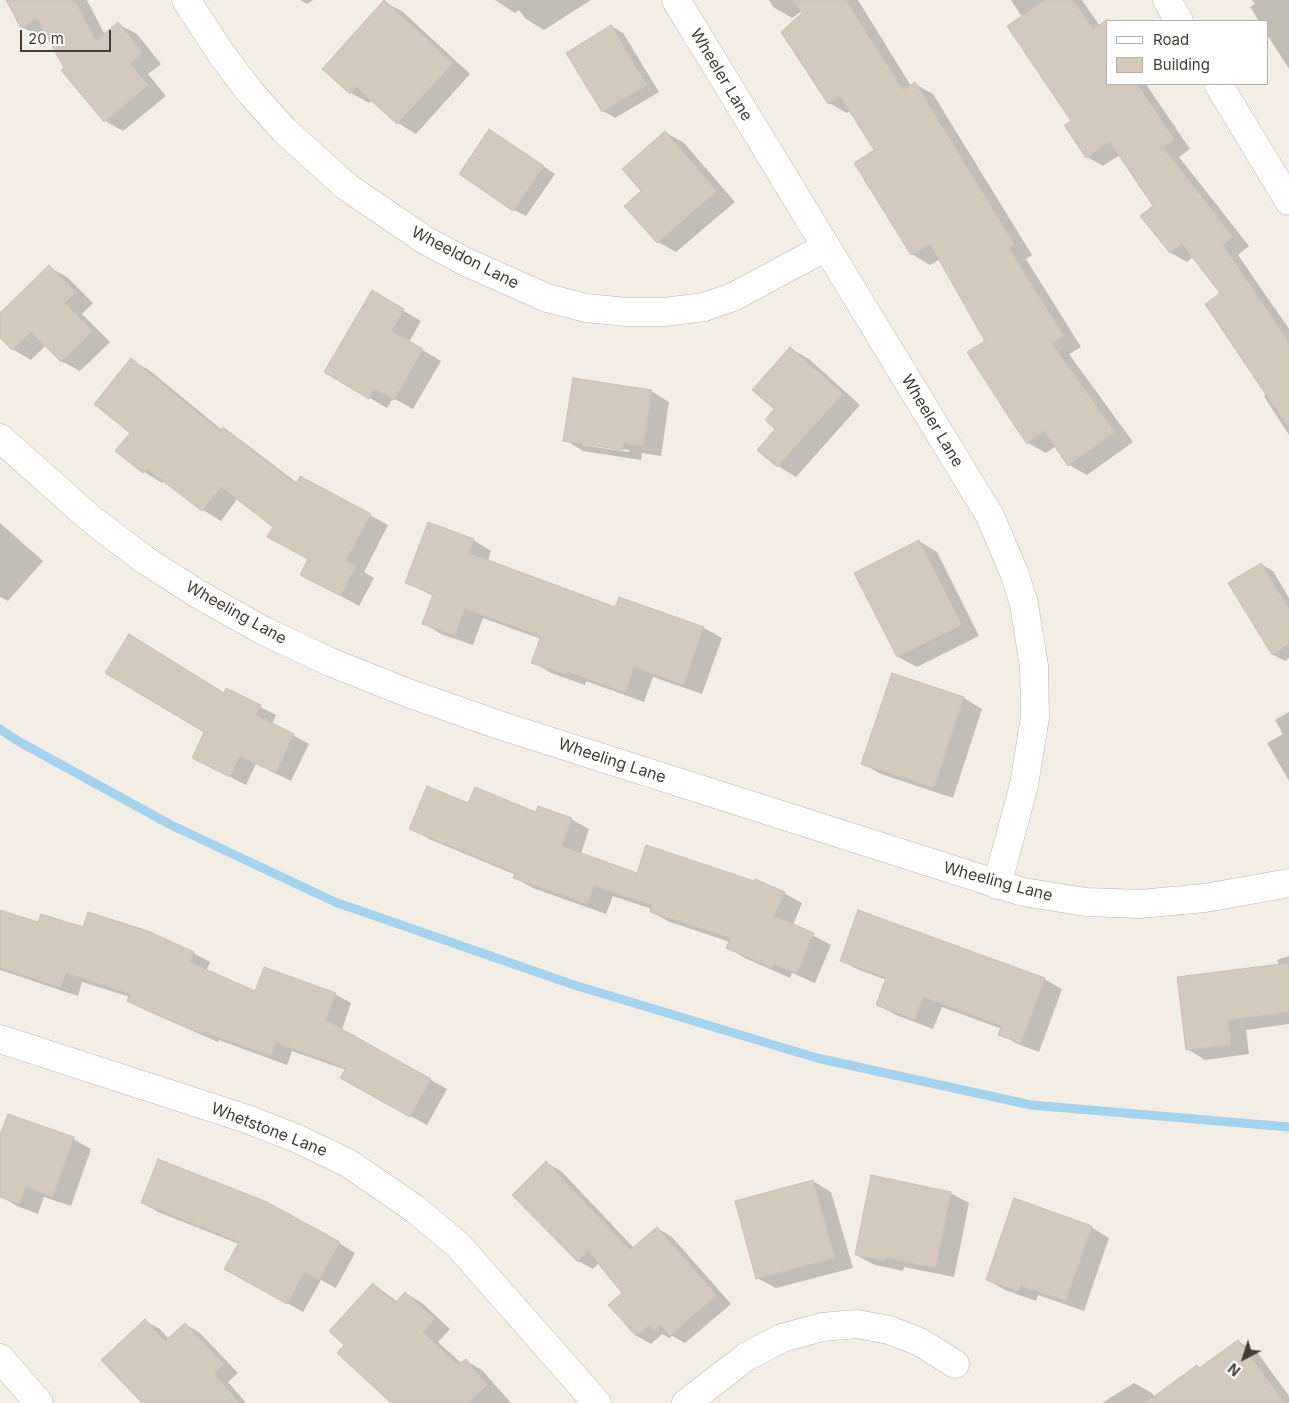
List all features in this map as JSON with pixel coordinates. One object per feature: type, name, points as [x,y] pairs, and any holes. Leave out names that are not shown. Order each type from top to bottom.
[{"type":"street","name":"Wheeldon Lane","points":[[186,0],[222,55],[250,92],[284,130],[347,187],[424,240],[466,262],[547,298],[586,308],[627,312],[665,312],[704,307],[740,293],[826,247]]},
{"type":"street","name":"Wheeler Lane","points":[[676,0],[990,516],[1004,546],[1024,604],[1034,666],[1035,717],[1024,785],[997,885]]},
{"type":"street","points":[[1166,0],[1179,20]]},
{"type":"street","points":[[1219,85],[1289,201]]},
{"type":"street","name":"Wheeling Lane","points":[[0,438],[91,519],[145,560],[198,594],[264,631],[330,662],[408,693],[496,724],[997,885],[1053,898],[1116,904],[1205,898],[1289,883]]},
{"type":"street","name":"Whetstone Lane","points":[[0,1039],[255,1122],[298,1139],[355,1168],[414,1209],[458,1245],[597,1403]]},
{"type":"street","points":[[686,1403],[746,1357],[782,1338],[822,1327],[858,1324],[889,1330],[920,1342],[955,1364]]},
{"type":"street","points":[[0,1358],[39,1403]]},
{"type":"building","points":[[6,0],[75,0],[96,41],[118,22],[143,53],[130,64],[149,85],[104,122],[61,70],[64,68],[37,19],[21,28]]},
{"type":"building","points":[[384,0],[453,63],[397,124],[356,87],[350,94],[322,69]]},
{"type":"building","points":[[792,0],[846,0],[903,90],[915,82],[1015,245],[1009,248],[1064,336],[1052,343],[1115,432],[1068,466],[1044,431],[1027,444],[967,352],[985,341],[930,244],[911,255],[854,163],[874,150],[840,96],[828,104],[781,32],[802,13]]},
{"type":"building","points":[[1045,0],[1073,0],[1093,29],[1106,20],[1106,85],[1138,85],[1175,140],[1163,147],[1233,237],[1223,245],[1289,342],[1289,429],[1205,304],[1220,293],[1182,244],[1170,253],[1140,216],[1153,206],[1110,142],[1086,158],[1064,125],[1071,121],[1007,26]]},
{"type":"building","points":[[611,25],[647,85],[602,112],[566,53]]},
{"type":"building","points":[[489,129],[544,166],[513,211],[459,174]]},
{"type":"building","points":[[665,131],[717,191],[657,243],[624,206],[641,191],[622,169]]},
{"type":"building","points":[[49,265],[76,292],[65,303],[93,331],[61,362],[31,332],[12,350],[0,338],[0,313]]},
{"type":"building","points":[[372,290],[404,309],[392,331],[423,349],[394,400],[374,389],[369,399],[324,372]]},
{"type":"building","points":[[790,347],[843,394],[777,467],[757,450],[775,429],[765,420],[774,409],[752,390]]},
{"type":"building","points":[[131,358],[220,431],[223,427],[296,484],[300,476],[371,514],[346,561],[356,566],[341,596],[300,575],[308,559],[267,537],[273,527],[221,487],[202,511],[147,469],[143,473],[115,451],[130,433],[94,404]]},
{"type":"building","points":[[573,378],[652,390],[643,446],[624,443],[623,450],[563,441]]},
{"type":"building","points":[[428,522],[474,539],[469,553],[615,607],[619,597],[704,627],[684,685],[634,667],[626,693],[568,672],[566,675],[531,663],[541,636],[465,609],[455,636],[422,624],[433,594],[405,583]]},
{"type":"building","points":[[919,540],[962,625],[897,657],[854,573]]},
{"type":"building","points":[[1261,563],[1289,609],[1289,644],[1272,655],[1228,583]]},
{"type":"building","points":[[129,634],[224,693],[226,688],[261,705],[256,715],[294,734],[276,773],[240,756],[230,777],[192,758],[204,732],[105,673]]},
{"type":"building","points":[[892,673],[964,697],[934,788],[861,764]]},
{"type":"building","points":[[427,786],[468,803],[475,787],[536,812],[538,806],[572,818],[562,846],[637,873],[646,845],[754,881],[755,879],[785,892],[774,916],[814,933],[797,974],[774,964],[772,968],[726,948],[730,938],[650,912],[652,905],[594,886],[588,904],[513,878],[515,873],[409,829]]},
{"type":"building","points":[[0,910],[38,922],[41,914],[83,927],[88,912],[148,931],[194,952],[190,962],[255,991],[264,967],[336,993],[326,1020],[431,1079],[410,1117],[340,1078],[346,1068],[276,1043],[271,1056],[202,1032],[201,1034],[127,1001],[130,994],[66,973],[61,988],[0,968]]},
{"type":"building","points":[[858,910],[1045,978],[1021,1043],[998,1035],[1002,1026],[923,997],[915,1020],[876,1005],[886,978],[840,961]]},
{"type":"building","points":[[1289,963],[1289,1012],[1228,1020],[1231,1045],[1186,1050],[1177,977]]},
{"type":"building","points":[[8,1114],[74,1137],[53,1197],[26,1187],[19,1204],[0,1197],[0,1135]]},
{"type":"building","points":[[158,1159],[267,1202],[340,1242],[319,1280],[304,1272],[287,1304],[224,1269],[239,1242],[141,1203]]},
{"type":"building","points":[[546,1161],[630,1250],[657,1227],[717,1295],[670,1336],[660,1325],[654,1331],[649,1325],[636,1336],[608,1305],[622,1293],[588,1251],[578,1262],[512,1195]]},
{"type":"building","points":[[871,1175],[951,1192],[936,1268],[886,1258],[885,1261],[855,1255]]},
{"type":"building","points":[[813,1180],[835,1258],[756,1279],[735,1201]]},
{"type":"building","points":[[1014,1198],[1092,1226],[1066,1301],[1020,1286],[1018,1291],[986,1280]]},
{"type":"building","points":[[373,1283],[395,1303],[405,1292],[435,1319],[423,1332],[458,1365],[466,1359],[488,1385],[468,1403],[391,1403],[337,1353],[344,1345],[329,1331]]},
{"type":"building","points":[[145,1319],[165,1341],[185,1323],[224,1364],[214,1373],[240,1403],[142,1403],[101,1360]]},
{"type":"building","points":[[1238,1340],[1285,1403],[1145,1403],[1197,1365],[1199,1368]]},
{"type":"waterway","points":[[0,729],[18,741],[171,825],[335,902],[574,985],[817,1058],[1031,1105],[1289,1127]]}]
